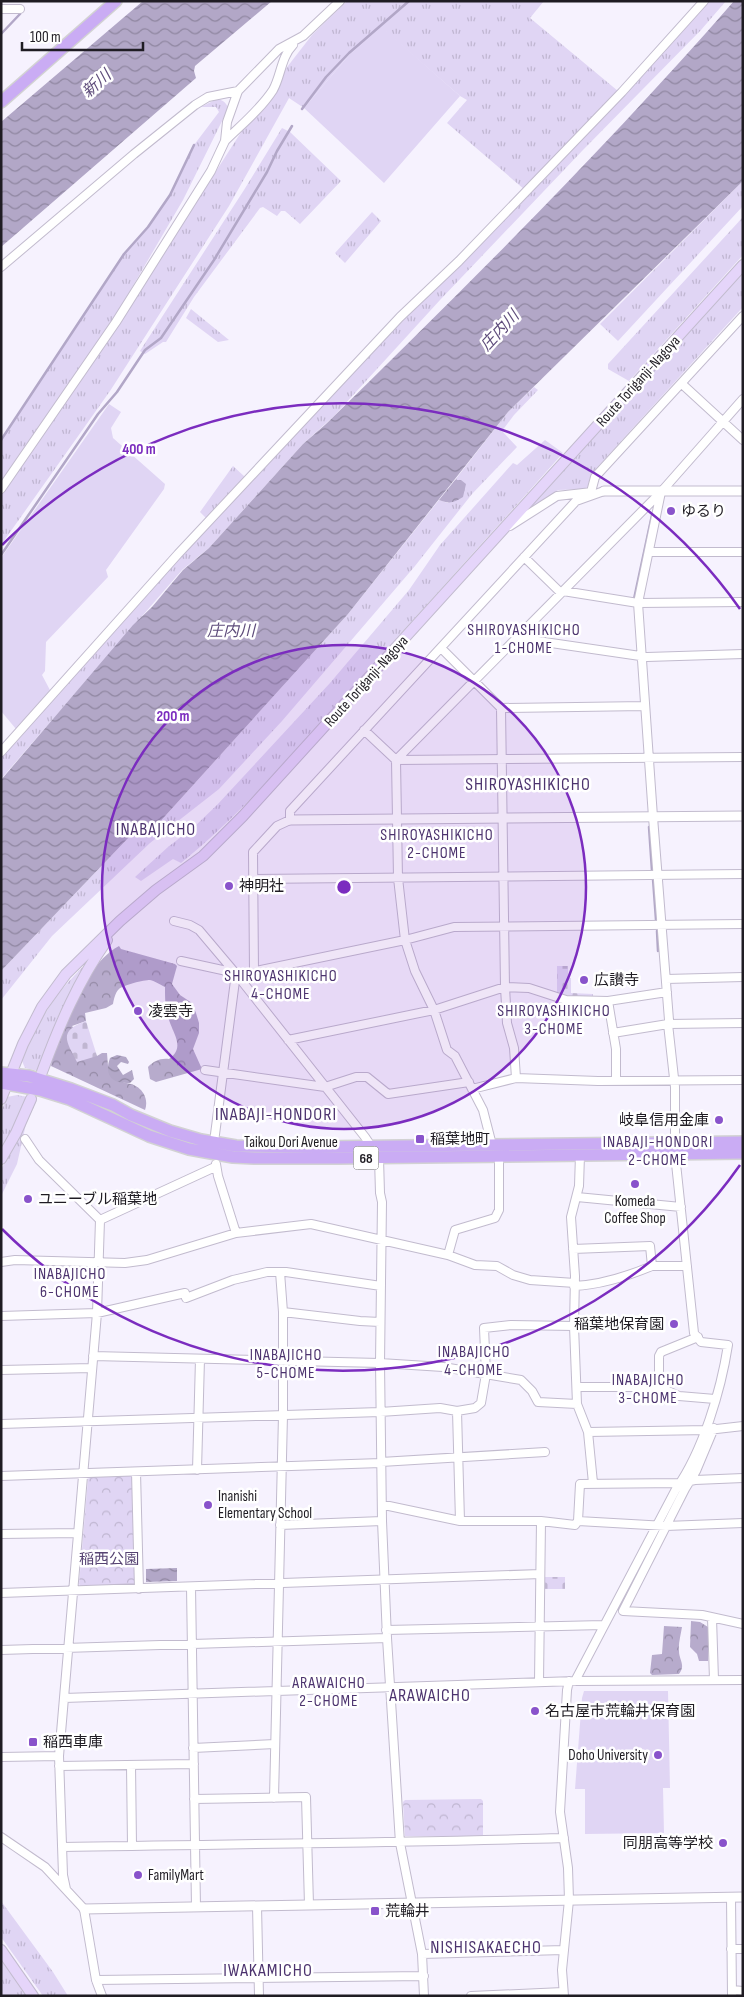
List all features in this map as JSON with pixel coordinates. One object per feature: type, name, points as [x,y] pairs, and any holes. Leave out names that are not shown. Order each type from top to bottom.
[{"type":"main road","points":[[1,102],[116,1]]},
{"type":"main road","name":"Route Toriganji-Nagoya","points":[[1,1099],[5,1078],[53,990],[66,974],[120,921],[156,890],[203,856],[243,816],[743,265]]},
{"type":"main road","points":[[42,1072],[54,1038],[80,983],[120,921]]},
{"type":"main road","name":"Taikou Dori Avenue","points":[[5,1078],[29,1076],[72,1089],[113,1105],[152,1125],[189,1137],[236,1146],[492,1145],[675,1148],[743,1153]]},
{"type":"main road","name":"Taikou Dori Avenue","points":[[5,1078],[69,1099],[149,1136],[189,1149],[218,1155],[254,1158],[580,1155],[743,1142]]},
{"type":"main road","points":[[1,1159],[16,1133],[31,1098]]},
{"type":"main road","points":[[1,1950],[33,1996]]},
{"type":"street","points":[[225,141],[260,107],[274,89],[288,50],[340,1]]},
{"type":"street","points":[[1,752],[205,526],[400,318],[492,227],[622,92],[704,1]]},
{"type":"street","points":[[1,9],[20,8]]},
{"type":"street","points":[[1,489],[116,322],[211,171],[225,141],[227,122],[238,91],[279,49],[303,36]]},
{"type":"street","points":[[1,267],[195,105],[208,97],[238,91]]},
{"type":"street","points":[[591,492],[595,477],[743,316]]},
{"type":"street","points":[[682,384],[743,440]]},
{"type":"street","points":[[492,1145],[488,1122],[455,1056],[447,1050],[434,1010],[415,970],[405,940],[398,878],[396,760],[661,492],[743,399]]},
{"type":"street","points":[[499,533],[557,496],[604,491],[743,491]]},
{"type":"street","points":[[290,820],[290,811],[576,500],[604,491]]},
{"type":"street","points":[[471,1996],[564,1994],[568,1868],[560,1812],[566,1699],[572,1681],[690,1465],[715,1399],[728,1345],[701,1342],[694,1333],[675,1148],[674,1080],[668,1024],[638,603],[661,492]]},
{"type":"street","points":[[649,552],[743,552]]},
{"type":"street","points":[[524,557],[562,592],[638,603],[743,602]]},
{"type":"street","points":[[517,638],[642,656],[743,654]]},
{"type":"street","points":[[441,648],[501,708],[505,987],[507,1023],[514,1048],[516,1078]]},
{"type":"street","points":[[501,708],[645,706]]},
{"type":"street","points":[[364,730],[396,760],[743,757]]},
{"type":"street","points":[[254,972],[253,852],[278,826],[290,820],[743,816]]},
{"type":"street","points":[[253,879],[743,874]]},
{"type":"street","points":[[174,921],[190,924],[199,930],[372,1146],[379,1158],[382,1202],[380,1412],[384,1581],[400,1843],[422,1954],[424,1996]]},
{"type":"street","points":[[181,961],[236,974],[254,972],[405,940],[454,927],[743,924]]},
{"type":"street","points":[[214,1142],[236,974]]},
{"type":"street","points":[[666,979],[743,977]]},
{"type":"street","points":[[288,1040],[434,1010],[505,987],[529,988],[566,1000],[608,1000],[667,992]]},
{"type":"street","points":[[608,1000],[616,1049],[616,1081]]},
{"type":"street","points":[[613,1033],[668,1024],[743,1023]]},
{"type":"street","points":[[205,1070],[325,1087],[356,1077],[367,1077],[388,1094],[470,1086],[516,1078],[616,1081],[743,1080]]},
{"type":"street","points":[[25,1138],[39,1160],[100,1220],[97,1313],[59,1756],[63,1875],[66,1889]]},
{"type":"street","points":[[218,1155],[215,1167],[236,1233]]},
{"type":"street","points":[[580,1155],[577,1197],[571,1217],[578,1387],[577,1404],[588,1432],[593,1483]]},
{"type":"street","points":[[448,1255],[455,1230],[495,1218],[499,1210],[499,1156]]},
{"type":"street","points":[[100,1220],[215,1167]]},
{"type":"street","points":[[577,1197],[681,1207]]},
{"type":"street","points":[[1,1262],[15,1260],[125,1262],[147,1260],[236,1233],[311,1224],[448,1255],[475,1265],[498,1266],[513,1275],[530,1280],[591,1284],[634,1274],[652,1266],[687,1266]]},
{"type":"street","points":[[573,1249],[650,1246],[652,1266]]},
{"type":"street","points":[[1,1316],[97,1313],[185,1295],[267,1272],[280,1272],[381,1286]]},
{"type":"street","points":[[274,1798],[284,1361],[280,1272]]},
{"type":"street","points":[[283,1312],[380,1322]]},
{"type":"street","points":[[1,1424],[380,1412],[440,1408],[457,1411],[475,1408],[480,1403],[486,1374],[484,1328],[511,1325],[574,1326]]},
{"type":"street","points":[[658,1387],[658,1356],[660,1352],[698,1337]]},
{"type":"street","points":[[93,1356],[380,1363],[443,1367],[520,1380],[532,1391],[538,1402],[577,1404]]},
{"type":"street","points":[[197,1470],[200,1359]]},
{"type":"street","points":[[1,1370],[92,1368]]},
{"type":"street","points":[[578,1387],[658,1387],[679,1396],[715,1399]]},
{"type":"street","points":[[457,1411],[460,1521]]},
{"type":"street","points":[[588,1432],[704,1430],[743,1426]]},
{"type":"street","points":[[714,1428],[690,1481],[623,1611],[702,1615],[743,1624]]},
{"type":"street","points":[[1,1476],[381,1462],[545,1452]]},
{"type":"street","points":[[136,1472],[139,1589]]},
{"type":"street","points":[[382,1506],[390,1506],[460,1521],[540,1521],[575,1525],[578,1521],[580,1484],[680,1483],[743,1478]]},
{"type":"street","points":[[280,1525],[382,1521]]},
{"type":"street","points":[[539,1682],[540,1521]]},
{"type":"street","points":[[578,1521],[656,1526],[743,1523]]},
{"type":"street","points":[[1,1534],[78,1533]]},
{"type":"street","points":[[1,1594],[540,1574]]},
{"type":"street","points":[[191,1587],[196,1907]]},
{"type":"street","points":[[712,1618],[714,1680]]},
{"type":"street","points":[[1,1650],[277,1643],[387,1634],[539,1626],[603,1625]]},
{"type":"street","points":[[64,1698],[572,1681],[743,1680]]},
{"type":"street","points":[[193,1748],[275,1744]]},
{"type":"street","points":[[1,1756],[59,1756]]},
{"type":"street","points":[[59,1766],[194,1764]]},
{"type":"street","points":[[131,1765],[132,1845]]},
{"type":"street","points":[[194,1799],[306,1797],[309,1905]]},
{"type":"street","points":[[1,1837],[45,1867],[84,1909],[96,1980],[102,1996]]},
{"type":"street","points":[[62,1847],[308,1842],[400,1843],[564,1838]]},
{"type":"street","points":[[731,1897],[732,1993],[743,1991]]},
{"type":"street","points":[[84,1909],[743,1897]]},
{"type":"street","points":[[257,1906],[259,1996]]},
{"type":"street","points":[[731,1949],[743,1950]]},
{"type":"street","points":[[422,1954],[564,1950]]},
{"type":"street","points":[[96,1980],[424,1976]]},
{"type":"green space","points":[[347,1],[544,1],[530,18],[618,91],[525,190],[447,123],[467,100],[382,28],[350,54],[304,108],[289,98],[229,206],[110,391],[1,545],[1,494],[118,324],[245,126],[264,108],[278,89],[284,71],[312,35]]},
{"type":"green space","points":[[708,1],[726,1],[701,30],[440,300],[334,416],[303,444],[209,548],[182,570],[1,779],[1,757],[20,738],[44,707],[174,564],[384,340],[589,132]]},
{"type":"green space","points":[[382,27],[460,96],[384,183],[304,108],[350,54]]},
{"type":"green space","points":[[217,99],[227,105],[226,113],[183,200],[113,320],[1,481],[1,440],[124,254],[148,227],[170,195],[194,145],[219,112],[216,107],[201,107]]},
{"type":"green space","points":[[282,128],[290,132],[341,181],[300,224],[285,211],[281,211],[277,216],[263,207],[260,208],[194,297],[166,342],[145,354],[140,351],[244,190]]},
{"type":"green space","points":[[743,181],[743,206],[618,341],[600,324]]},
{"type":"green space","points":[[372,212],[381,221],[345,263],[335,253]]},
{"type":"green space","points":[[743,217],[743,255],[629,381],[608,369],[608,364]]},
{"type":"green space","points":[[743,273],[743,307],[591,474],[587,489],[558,490],[523,515]]},
{"type":"green space","points":[[191,309],[229,340],[218,342],[186,318]]},
{"type":"green space","points":[[534,387],[538,390],[514,415],[502,431],[517,447],[472,494],[415,566],[282,721],[219,789],[150,843],[52,936],[1,1000],[1,971],[132,834],[157,825],[348,614],[439,500],[448,503],[461,480],[455,480],[508,412]]},
{"type":"green space","points":[[109,404],[121,412],[111,428],[113,438],[165,484],[164,489],[106,570],[108,577],[46,642],[45,671],[42,675],[51,692],[19,729],[16,729],[1,711],[1,558]]},
{"type":"green space","points":[[545,440],[563,453],[268,781],[204,844],[181,863],[173,859],[141,881],[135,877],[217,805],[330,683],[409,590],[440,545],[513,463],[517,465]]},
{"type":"green space","points":[[233,466],[245,477],[207,519],[200,512]]},
{"type":"green space","points":[[455,480],[461,480],[466,484],[463,497],[451,502],[439,500]]},
{"type":"green space","points":[[119,946],[121,949],[175,964],[177,966],[172,984],[180,995],[192,1003],[199,1023],[199,1033],[193,1049],[202,1069],[156,1082],[150,1079],[148,1067],[157,1060],[169,1059],[174,1055],[177,1046],[167,1012],[165,987],[150,980],[121,987],[115,996],[113,1004],[106,1008],[85,1013],[86,1021],[72,1026],[97,1056],[107,1053],[108,1066],[124,1083],[134,1085],[142,1091],[146,1100],[145,1110],[51,1066],[52,1057],[86,981],[107,955]]},
{"type":"green space","points":[[87,963],[59,1014],[38,1071],[25,1068],[22,1061],[34,1033],[48,1008]]},
{"type":"green space","points":[[557,966],[568,966],[568,978],[571,978],[571,993],[593,994],[593,998],[557,995]]},
{"type":"green space","points":[[86,1021],[97,1056],[77,1062],[67,1037],[71,1029]]},
{"type":"green space","points":[[17,1095],[27,1097],[1,1152],[1,1112],[7,1097]]},
{"type":"green space","points":[[35,1100],[37,1100],[26,1124],[17,1164],[1,1196],[1,1170]]},
{"type":"green space","name":"稲西公園","points":[[131,1475],[134,1478],[137,1583],[134,1586],[82,1588],[79,1584],[88,1479],[91,1476]]},
{"type":"green space","points":[[543,1577],[565,1577],[565,1589],[543,1589]]},
{"type":"green space","points":[[691,1621],[700,1622],[708,1627],[708,1661],[699,1661],[697,1654],[690,1647]]},
{"type":"green space","points":[[664,1626],[682,1627],[679,1654],[682,1668],[679,1674],[652,1675],[650,1673],[652,1655],[662,1654]]},
{"type":"green space","points":[[584,1691],[668,1691],[670,1788],[663,1788],[664,1833],[585,1834],[585,1789],[575,1789]]},
{"type":"green space","points":[[481,1799],[483,1801],[483,1836],[405,1836],[403,1802],[405,1800]]},
{"type":"green space","points":[[1,1901],[53,1972],[68,1996],[43,1996],[1,1937]]},
{"type":"green space","points":[[1,1959],[26,1996],[1,1995]]},
{"type":"water","name":"新川","points":[[143,1],[272,1],[195,66],[196,78],[1,247],[1,122]]},
{"type":"water","name":"庄内川","points":[[734,1],[743,1],[743,181],[508,412],[348,614],[157,825],[132,834],[1,971],[1,780],[133,625],[152,607],[183,570],[209,548],[303,444],[378,373],[534,217],[636,110]]},
{"type":"water","points":[[117,1055],[126,1057],[129,1062],[128,1064],[121,1062],[117,1066],[123,1075],[132,1070],[134,1079],[130,1083],[118,1082],[109,1074],[108,1064],[110,1058]]},
{"type":"water","points":[[177,1568],[177,1581],[146,1582],[146,1569]]},
{"type":"waterway","points":[[302,109],[326,77],[349,53],[409,1]]},
{"type":"waterway","points":[[1,34],[20,14]]},
{"type":"waterway","points":[[1,555],[98,414],[117,392],[145,350],[161,338],[214,260],[267,172],[292,126]]},
{"type":"waterway","points":[[1,440],[124,254],[148,227],[170,195],[194,145]]},
{"type":"waterway","points":[[634,599],[652,515]]},
{"type":"waterway","points":[[649,827],[652,871]]},
{"type":"waterway","points":[[653,879],[656,920]]},
{"type":"waterway","points":[[657,931],[658,951]]},
{"type":"place","name":"ゆるり","points":[[671,511]]},
{"type":"place","name":"神明社","points":[[229,886]]},
{"type":"place","name":"広讃寺","points":[[584,980]]},
{"type":"place","name":"凌雲寺","points":[[138,1011]]},
{"type":"place","name":"岐阜信用金庫","points":[[719,1120]]},
{"type":"place","name":"稲葉地町","points":[[420,1139]]},
{"type":"place","name":"Komeda Coffee Shop","points":[[635,1184]]},
{"type":"place","name":"ユニーブル稲葉地","points":[[28,1199]]},
{"type":"place","name":"稲葉地保育園","points":[[674,1324]]},
{"type":"place","name":"Inanishi Elementary School","points":[[208,1505]]},
{"type":"place","name":"名古屋市荒輪井保育園","points":[[535,1711]]},
{"type":"place","name":"稲西車庫","points":[[33,1742]]},
{"type":"place","name":"Doho University","points":[[658,1755]]},
{"type":"place","name":"同朋高等学校","points":[[723,1843]]},
{"type":"place","name":"FamilyMart","points":[[138,1875]]},
{"type":"place","name":"荒輪井","points":[[375,1911]]},
{"type":"district","name":"SHIROYASHIKICHO 1-CHOME","points":[[524,638]]},
{"type":"district","name":"SHIROYASHIKICHO","points":[[528,784]]},
{"type":"district","name":"INABAJICHO","points":[[156,829]]},
{"type":"district","name":"SHIROYASHIKICHO 2-CHOME","points":[[437,843]]},
{"type":"district","name":"SHIROYASHIKICHO 4-CHOME","points":[[281,984]]},
{"type":"district","name":"SHIROYASHIKICHO 3-CHOME","points":[[554,1019]]},
{"type":"district","name":"INABAJI-HONDORI","points":[[276,1114]]},
{"type":"district","name":"INABAJI-HONDORI 2-CHOME","points":[[658,1150]]},
{"type":"district","name":"INABAJICHO 6-CHOME","points":[[70,1282]]},
{"type":"district","name":"INABAJICHO 4-CHOME","points":[[474,1360]]},
{"type":"district","name":"INABAJICHO 5-CHOME","points":[[286,1363]]},
{"type":"district","name":"INABAJICHO 3-CHOME","points":[[648,1388]]},
{"type":"district","name":"ARAWAICHO 2-CHOME","points":[[329,1691]]},
{"type":"district","name":"ARAWAICHO","points":[[430,1695]]},
{"type":"district","name":"NISHISAKAECHO","points":[[486,1947]]},
{"type":"district","name":"IWAKAMICHO","points":[[268,1970]]}]
